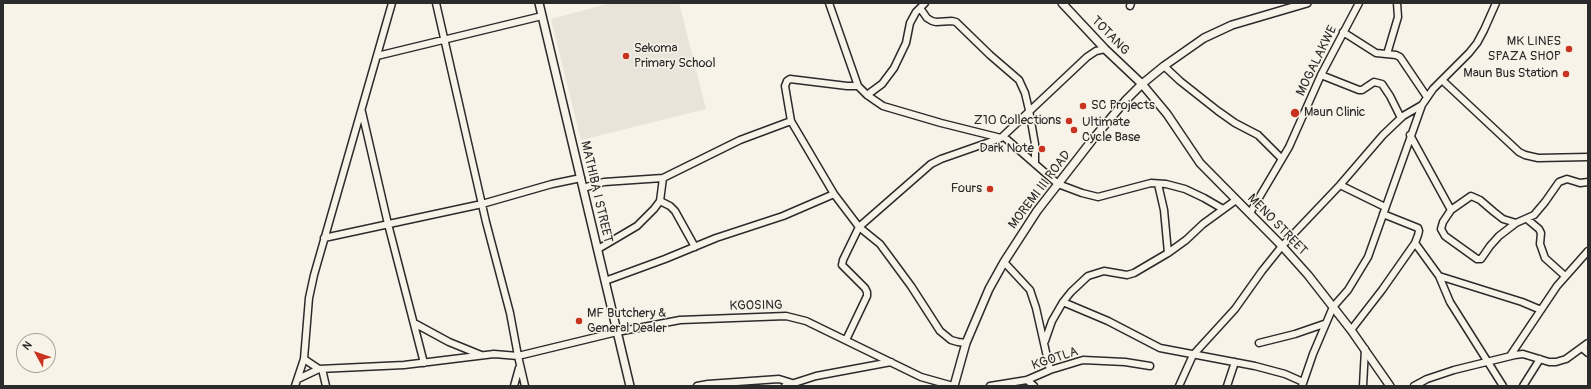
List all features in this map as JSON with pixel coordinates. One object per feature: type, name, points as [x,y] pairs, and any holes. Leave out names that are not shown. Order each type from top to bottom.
[{"type":"street","points":[[295,386],[304,359],[309,298],[324,238],[378,56],[392,3]]},
{"type":"street","points":[[436,3],[482,204],[508,305],[525,386]]},
{"type":"street","name":"MATHIBA I STREET","points":[[539,3],[630,386]]},
{"type":"street","points":[[829,3],[858,86],[867,95],[883,106],[941,123],[1002,137],[1058,184],[1082,193],[1098,197],[1126,189],[1158,184],[1185,189],[1222,209]]},
{"type":"street","points":[[867,95],[882,84],[894,68],[906,43],[910,23],[916,12],[925,3]]},
{"type":"street","name":"TOTANG","points":[[1062,3],[1105,49],[1142,84]]},
{"type":"street","name":"MOREMI III ROAD","points":[[954,386],[966,343],[989,289],[1004,262],[1030,222],[1110,118],[1142,84],[1164,66],[1204,38],[1218,31],[1262,16],[1307,3]]},
{"type":"street","name":"MOGALAKWE","points":[[1250,214],[1289,147],[1321,75],[1359,3]]},
{"type":"street","points":[[1387,54],[1398,17],[1398,3]]},
{"type":"street","points":[[1063,302],[1137,335],[1154,346],[1193,355],[1235,362],[1285,374],[1303,384],[1324,324],[1333,307],[1356,279],[1368,257],[1410,135],[1422,105],[1442,80],[1477,43],[1496,3]]},
{"type":"street","points":[[920,8],[927,18],[932,21],[956,22],[990,55],[1019,80],[1025,93],[1029,110],[1035,144],[1035,164]]},
{"type":"street","points":[[378,56],[542,16]]},
{"type":"street","points":[[1343,32],[1376,53],[1400,57],[1427,97]]},
{"type":"street","points":[[846,340],[867,296],[865,288],[842,265],[859,227],[931,164],[1002,137],[1086,57],[1096,51],[1105,49]]},
{"type":"street","points":[[1164,66],[1180,81],[1218,111],[1235,123],[1258,135],[1282,159]]},
{"type":"street","points":[[1321,75],[1359,90],[1362,90],[1374,82],[1382,84],[1401,118]]},
{"type":"street","points":[[858,86],[790,79],[787,80],[785,86],[791,121],[834,194],[859,227],[880,244],[912,286],[940,331],[944,336],[951,340],[966,343]]},
{"type":"street","points":[[1442,80],[1519,152],[1538,158],[1588,157]]},
{"type":"street","name":"MENO STREET","points":[[1142,84],[1167,114],[1200,163],[1282,246],[1308,275],[1351,330],[1390,386]]},
{"type":"street","points":[[1179,386],[1193,355],[1235,309],[1282,246],[1340,185],[1383,135],[1401,118],[1422,105]]},
{"type":"street","points":[[361,111],[388,224],[424,363]]},
{"type":"street","points":[[583,188],[604,182],[663,178],[740,140],[791,121]]},
{"type":"street","points":[[1410,135],[1451,210]]},
{"type":"street","points":[[324,238],[482,204],[581,178]]},
{"type":"street","points":[[598,249],[637,226],[654,209],[660,200],[663,178]]},
{"type":"street","points":[[1516,223],[1504,219],[1473,196],[1464,200],[1451,210],[1443,222],[1441,229],[1445,236],[1478,259],[1482,258],[1490,246],[1500,236],[1516,223],[1534,215],[1559,182],[1563,179],[1580,183],[1588,182]]},
{"type":"street","points":[[1158,184],[1164,210],[1168,253]]},
{"type":"street","points":[[1340,185],[1385,207]]},
{"type":"street","points":[[605,281],[716,238],[783,216],[834,194]]},
{"type":"street","points":[[660,200],[675,211],[695,246]]},
{"type":"street","points":[[1044,341],[1052,321],[1063,302],[1088,276],[1104,271],[1126,275],[1134,273],[1168,253],[1222,209],[1236,200]]},
{"type":"street","points":[[1351,330],[1382,290],[1415,243],[1419,230],[1418,228],[1382,214]]},
{"type":"street","points":[[1527,218],[1539,229],[1541,233],[1540,244],[1545,258],[1565,276]]},
{"type":"street","points":[[1415,243],[1439,276],[1450,302],[1503,386]]},
{"type":"street","points":[[1510,356],[1565,276],[1588,251]]},
{"type":"street","points":[[1004,262],[1030,290],[1036,308],[1050,370]]},
{"type":"street","points":[[1439,276],[1522,302],[1541,310]]},
{"type":"street","name":"KGOSING","points":[[482,355],[518,356],[618,332],[680,320],[786,316],[806,321],[921,377],[954,386]]},
{"type":"street","points":[[414,324],[449,342],[482,355]]},
{"type":"street","points":[[1259,343],[1295,334],[1324,324]]},
{"type":"street","points":[[1414,386],[1454,370],[1510,356],[1523,354],[1549,362],[1566,359],[1588,343]]},
{"type":"street","points":[[1582,348],[1588,353]]},
{"type":"street","points":[[1363,386],[1365,349]]},
{"type":"street","points":[[298,379],[320,369],[424,363],[482,355]]},
{"type":"street","points":[[304,359],[320,369],[326,386]]},
{"type":"street","points":[[1523,386],[1540,359]]},
{"type":"street","name":"KGOTLA","points":[[990,386],[1027,380],[1050,370],[1083,360],[1125,362],[1150,366]]},
{"type":"street","points":[[785,386],[816,376],[891,362]]},
{"type":"street","points":[[1227,386],[1235,362]]},
{"type":"street","points":[[514,386],[520,366]]},
{"type":"street","points":[[697,386],[779,379],[792,383]]},
{"type":"street","points":[[1027,380],[1034,386]]},
{"type":"shaded area","name":"Sekoma Primary School","points":[[611,3],[679,3],[706,109],[581,140],[551,19]]},
{"type":"place","name":"MK LINES SPAZA SHOP","points":[[1569,49]]},
{"type":"place","name":"Sekoma Primary School","points":[[626,56]]},
{"type":"place","name":"Maun Bus Station","points":[[1566,74]]},
{"type":"place","name":"SC Projects","points":[[1083,106]]},
{"type":"place","name":"Maun Clinic","points":[[1295,113]]},
{"type":"place","name":"Z10 Collections","points":[[1069,121]]},
{"type":"place","name":"Ultimate Cycle Base","points":[[1074,130]]},
{"type":"place","name":"Dark Note","points":[[1042,149]]},
{"type":"place","name":"Fours","points":[[990,189]]},
{"type":"place","name":"MF Butchery & General Dealer","points":[[579,321]]}]
